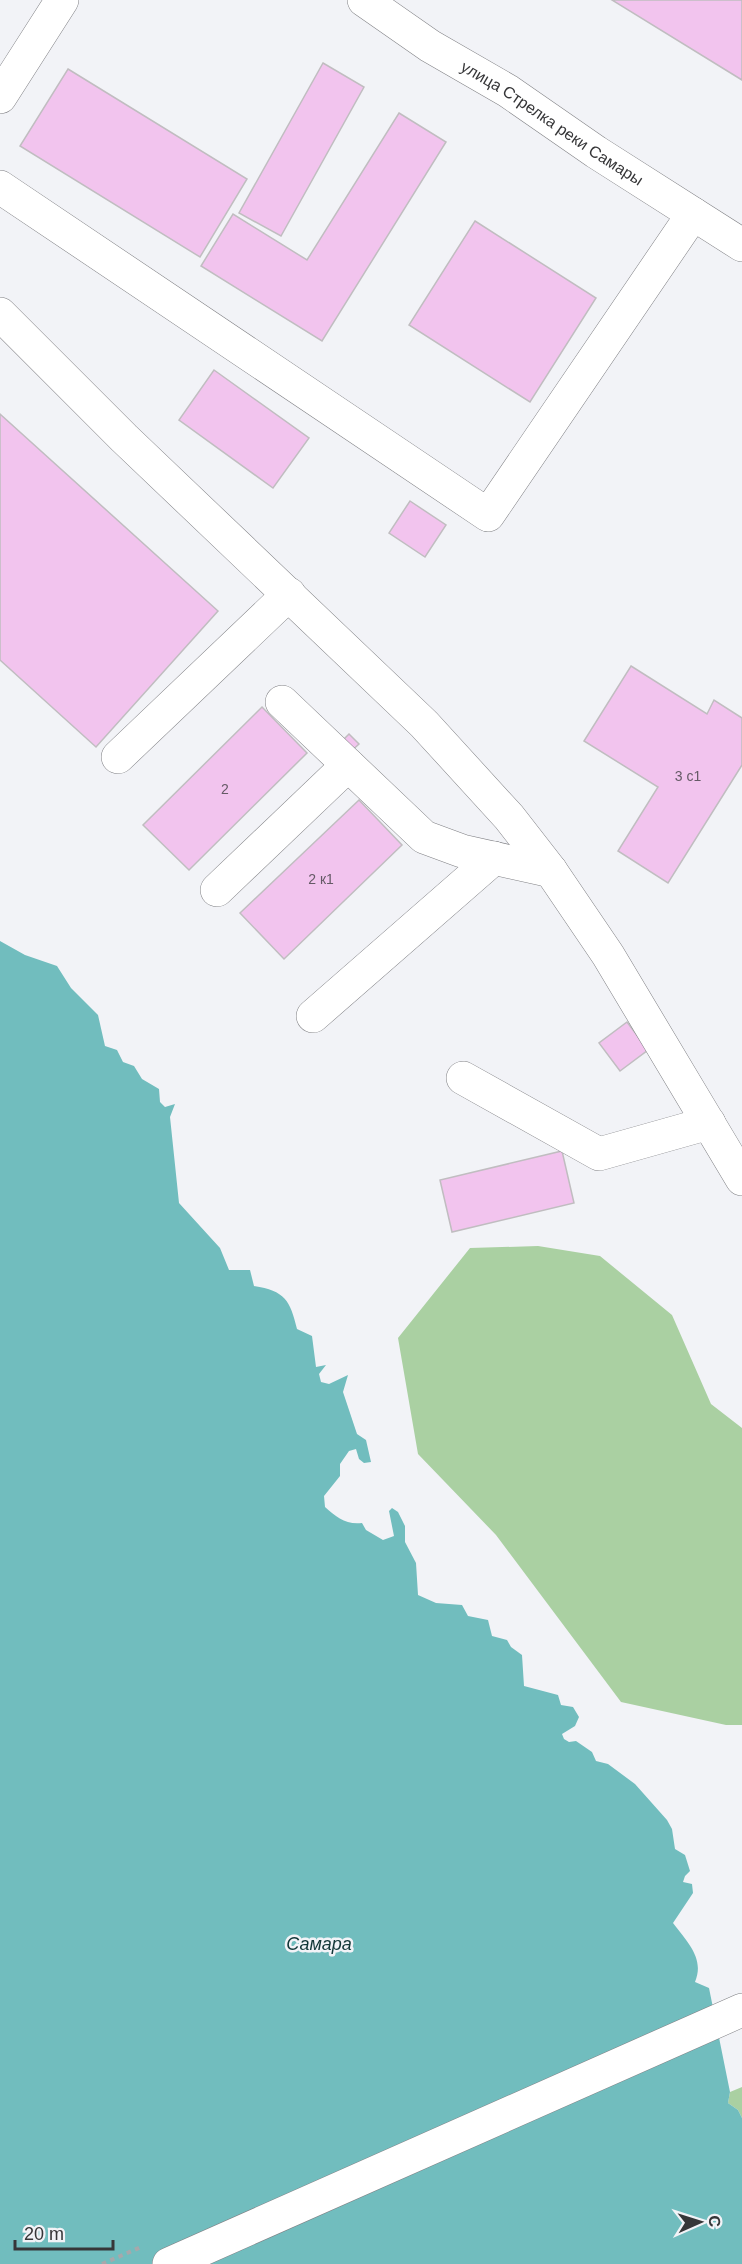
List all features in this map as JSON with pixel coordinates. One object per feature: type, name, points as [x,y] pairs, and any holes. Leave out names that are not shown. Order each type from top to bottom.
[{"type":"main road","points":[[0,97],[62,0]]},
{"type":"main road","name":"улица Стрелка реки Самары","points":[[364,0],[430,46],[508,91],[742,245]]},
{"type":"main road","points":[[0,187],[488,515],[693,214]]},
{"type":"main road","points":[[0,314],[124,438],[424,724],[509,817],[551,870],[608,955],[742,1179]]},
{"type":"main road","points":[[118,758],[289,594]]},
{"type":"main road","points":[[282,702],[424,837],[462,851],[551,870]]},
{"type":"main road","points":[[217,890],[348,765]]},
{"type":"main road","points":[[313,1016],[494,858]]},
{"type":"main road","points":[[463,1078],[599,1154],[709,1123]]},
{"type":"main road","points":[[169,2264],[742,2010]]},
{"type":"green space","points":[[538,1246],[600,1256],[672,1315],[711,1404],[742,1428],[742,1725],[726,1725],[621,1702],[496,1535],[418,1454],[398,1338],[470,1248]]},
{"type":"green space","points":[[742,2087],[742,2118],[738,2110],[728,2103],[730,2092]]},
{"type":"water","name":"Самара","points":[[0,941],[25,955],[57,966],[71,988],[98,1015],[105,1046],[117,1050],[123,1062],[134,1066],[142,1079],[159,1089],[160,1102],[165,1107],[175,1104],[170,1117],[179,1203],[220,1248],[229,1270],[250,1270],[254,1286],[273,1291],[284,1298],[292,1311],[297,1329],[312,1336],[316,1367],[326,1365],[319,1374],[321,1382],[329,1384],[348,1375],[343,1392],[357,1434],[366,1440],[371,1462],[364,1463],[359,1459],[356,1449],[349,1451],[340,1464],[340,1476],[324,1496],[325,1507],[351,1523],[362,1523],[366,1530],[383,1540],[394,1536],[389,1511],[392,1508],[398,1512],[405,1526],[405,1542],[416,1563],[418,1595],[436,1603],[462,1605],[468,1616],[488,1620],[492,1636],[507,1640],[511,1647],[522,1655],[524,1686],[558,1695],[561,1705],[573,1707],[579,1717],[575,1726],[562,1734],[564,1739],[569,1742],[576,1741],[592,1752],[596,1761],[608,1764],[635,1784],[667,1820],[672,1829],[675,1849],[685,1855],[690,1871],[683,1882],[692,1884],[693,1893],[673,1923],[689,1944],[696,1958],[698,1973],[695,1982],[709,1988],[730,2092],[728,2103],[738,2110],[742,2118],[742,2264],[0,2264]]},
{"type":"building","points":[[612,0],[742,0],[742,80]]},
{"type":"building","points":[[323,63],[364,87],[281,236],[239,213]]},
{"type":"building","points":[[68,69],[247,179],[200,257],[20,146]]},
{"type":"building","points":[[399,113],[446,142],[322,341],[201,266],[233,214],[307,260]]},
{"type":"building","points":[[475,221],[596,298],[530,402],[409,325]]},
{"type":"building","points":[[214,370],[309,438],[273,488],[179,420]]},
{"type":"building","points":[[0,414],[218,611],[96,747],[0,660]]},
{"type":"building","points":[[410,501],[446,525],[425,557],[389,533]]},
{"type":"building","points":[[631,666],[707,714],[714,700],[742,718],[742,765],[668,883],[618,851],[658,787],[584,741]]},
{"type":"building","points":[[262,707],[307,753],[189,870],[143,825]]},
{"type":"building","points":[[349,734],[359,744],[347,755],[338,745]]},
{"type":"building","points":[[359,800],[402,845],[284,959],[240,913]]},
{"type":"building","points":[[627,1022],[648,1050],[620,1071],[599,1043]]},
{"type":"building","points":[[562,1151],[574,1203],[452,1232],[440,1180]]}]
